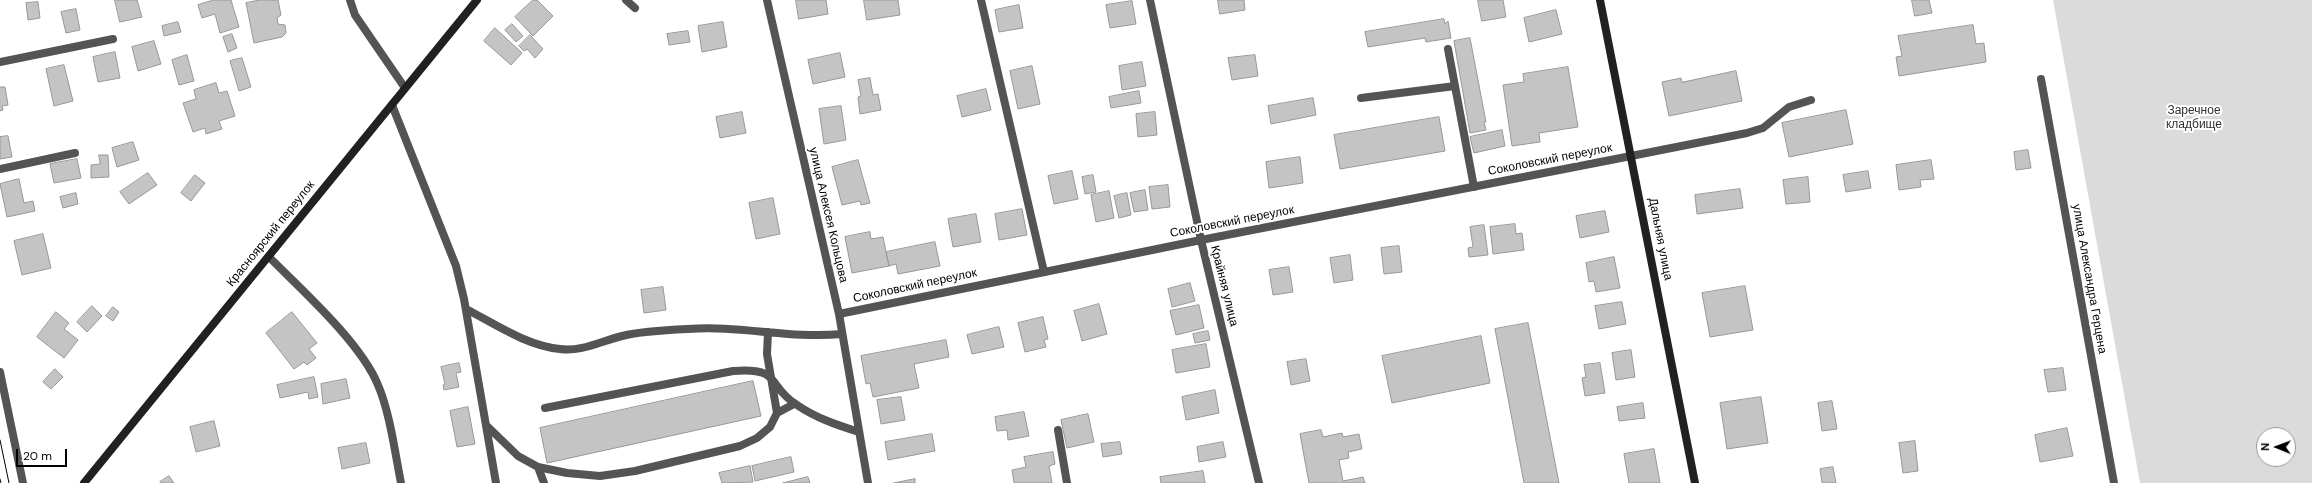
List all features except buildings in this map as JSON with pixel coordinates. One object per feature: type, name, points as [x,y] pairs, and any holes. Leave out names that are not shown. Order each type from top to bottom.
[{"type":"main road","name":"Красноярский переулок","points":[[84,483],[477,0]]},
{"type":"main road","name":"Дальняя улица","points":[[1600,0],[1695,483]]},
{"type":"street","points":[[350,0],[355,15],[405,88]]},
{"type":"street","points":[[626,0],[636,8]]},
{"type":"street","name":"улица Алексея Кольцова","points":[[767,0],[839,314],[868,483]]},
{"type":"street","points":[[981,0],[1044,272]]},
{"type":"street","name":"Крайняя улица","points":[[1150,0],[1201,240],[1259,483]]},
{"type":"street","points":[[0,62],[113,39]]},
{"type":"street","points":[[1448,49],[1474,187]]},
{"type":"street","name":"улица Александра Герцена","points":[[2041,79],[2114,483]]},
{"type":"street","points":[[1361,98],[1455,86]]},
{"type":"street","name":"Соколовский переулок","points":[[839,314],[1201,240],[1748,133],[1763,128],[1788,107],[1811,100]]},
{"type":"street","points":[[392,105],[456,266],[466,309],[496,483]]},
{"type":"street","points":[[0,169],[75,153]]},
{"type":"street","points":[[269,257],[322,311],[364,360],[379,386],[401,483]]},
{"type":"street","points":[[466,309],[525,339],[561,350],[577,350],[634,334],[687,329],[711,328],[817,335],[842,334]]},
{"type":"street","points":[[768,332],[767,354],[777,413]]},
{"type":"street","points":[[545,408],[733,371],[755,370],[770,376],[794,404],[821,419],[859,432]]},
{"type":"street","points":[[0,372],[23,483]]},
{"type":"street","points":[[486,425],[518,456],[538,467],[567,473],[600,476],[635,471],[749,443],[765,432],[777,413],[794,404]]},
{"type":"street","points":[[1058,430],[1067,483]]},
{"type":"street","points":[[538,467],[544,483]]},
{"type":"green space","name":"Заречное кладбище","points":[[2053,0],[2312,0],[2312,483],[2140,483]]},
{"type":"tram line","points":[[0,440],[9,483]]},
{"type":"tram line","points":[[0,479],[1,483]]}]
